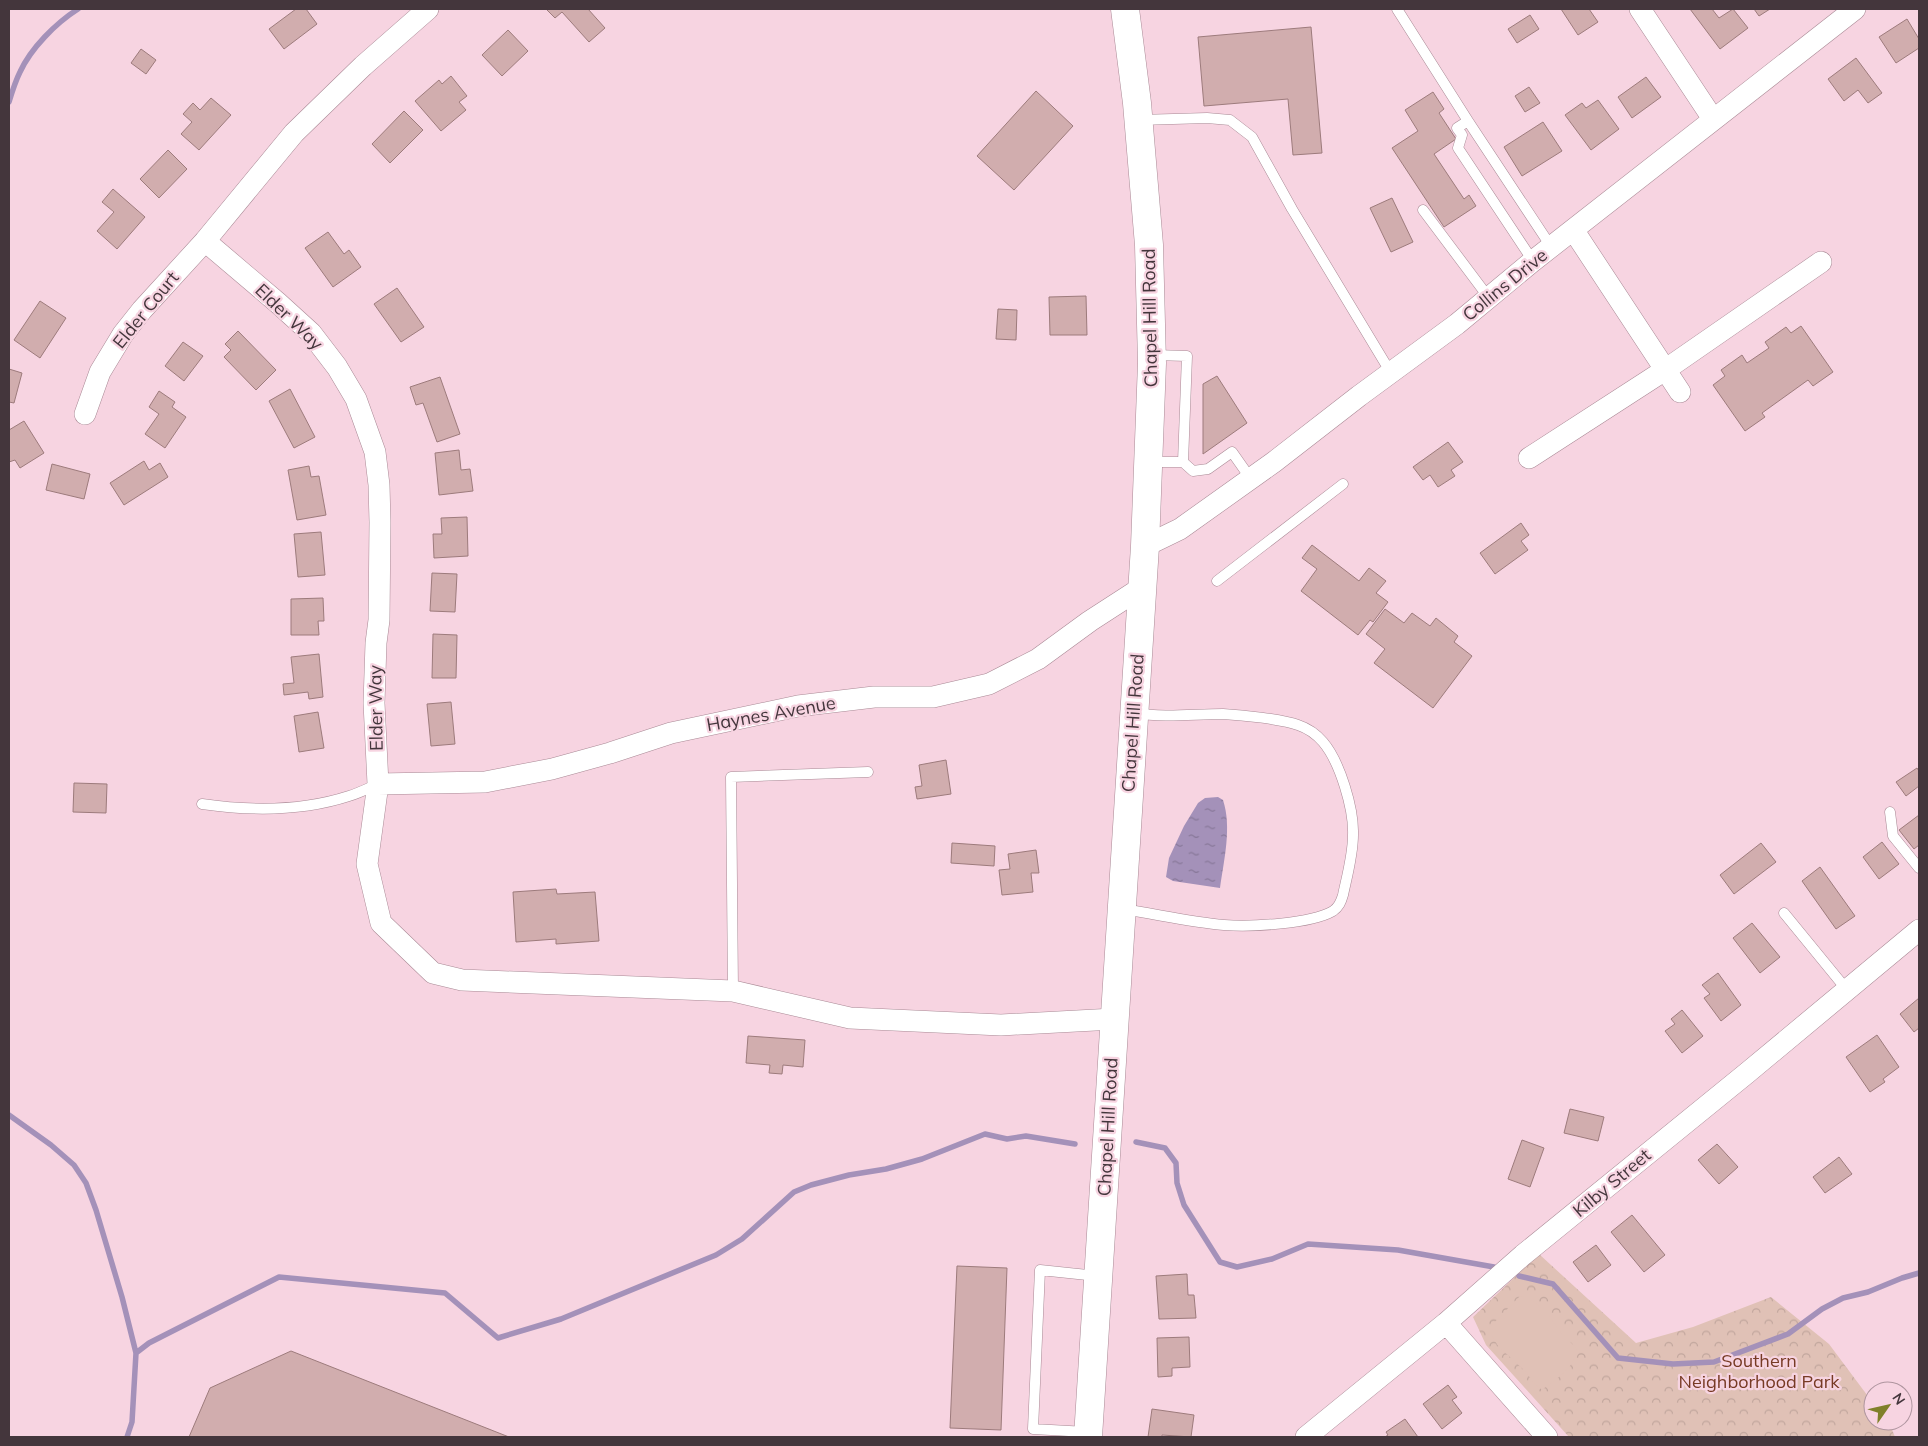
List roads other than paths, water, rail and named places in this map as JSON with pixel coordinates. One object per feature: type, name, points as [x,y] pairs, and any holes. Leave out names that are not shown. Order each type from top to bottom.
[{"type":"main road","name":"Chapel Hill Road","points":[[1088,1435],[1145,546],[1152,355],[1149,246],[1138,120],[1125,9]]},
{"type":"street","points":[[205,241],[294,133],[363,66],[428,9]]},
{"type":"street","points":[[1640,9],[1713,119]]},
{"type":"street","name":"Collins Drive","points":[[1145,546],[1180,530],[1457,324],[1713,119],[1855,9]]},
{"type":"street","points":[[1574,231],[1680,392]]},
{"type":"street","name":"Elder Court","points":[[85,414],[100,372],[123,334],[142,310],[205,241]]},
{"type":"street","name":"Elder Way","points":[[205,241],[311,333],[337,367],[356,399],[375,452],[379,485],[380,522],[374,703],[378,784],[367,864],[381,923],[433,973],[462,980],[734,991],[850,1018],[1001,1025],[1114,1019]]},
{"type":"street","points":[[1529,458],[1665,370],[1821,262]]},
{"type":"street","name":"Haynes Avenue","points":[[378,784],[485,782],[552,769],[671,733],[798,706],[874,697],[933,697],[990,684],[1038,659],[1090,621],[1142,588]]},
{"type":"street","name":"Kilby Street","points":[[1306,1437],[1919,930]]},
{"type":"street","points":[[1446,1323],[1548,1437]]},
{"type":"lane","points":[[1397,9],[1552,248]]},
{"type":"lane","points":[[1138,120],[1207,118],[1230,120],[1252,137],[1292,208],[1391,373]]},
{"type":"lane","points":[[1468,121],[1458,128],[1462,135],[1458,148],[1533,262]]},
{"type":"lane","points":[[1424,210],[1489,298]]},
{"type":"lane","points":[[1152,355],[1187,356],[1183,462]]},
{"type":"lane","points":[[1148,462],[1183,462],[1193,471],[1208,469],[1232,452],[1251,479]]},
{"type":"lane","points":[[1217,581],[1343,484]]},
{"type":"lane","points":[[1121,909],[1236,926],[1302,921],[1325,914],[1334,910],[1340,904],[1354,835],[1344,782],[1332,756],[1323,742],[1313,733],[1299,725],[1283,721],[1223,714],[1176,716],[1133,713]]},
{"type":"lane","points":[[734,991],[731,777],[868,772]]},
{"type":"lane","points":[[202,804],[230,808],[273,808],[317,804],[349,796],[378,784]]},
{"type":"lane","points":[[1890,812],[1893,836],[1919,868]]},
{"type":"lane","points":[[1784,913],[1847,990]]},
{"type":"lane","points":[[1088,1435],[1033,1430],[1040,1270],[1098,1276]]},
{"type":"water","points":[[1218,797],[1223,800],[1227,821],[1220,888],[1173,881],[1166,877],[1169,858],[1184,826],[1198,803],[1205,798]]},
{"type":"waterway","points":[[9,102],[18,76],[37,45],[61,21],[78,9]]},
{"type":"waterway","points":[[9,1115],[51,1145],[74,1165],[86,1183],[96,1210],[122,1297],[136,1353],[132,1422],[127,1437]]},
{"type":"waterway","points":[[136,1353],[149,1343],[279,1277],[445,1293],[498,1338],[561,1319],[716,1255],[742,1239],[794,1192],[811,1185],[849,1175],[886,1169],[922,1159],[985,1134],[1007,1139],[1026,1136],[1075,1144]]},
{"type":"waterway","points":[[1136,1142],[1165,1148],[1176,1163],[1177,1183],[1184,1205],[1220,1262],[1237,1267],[1272,1259],[1308,1244],[1398,1250],[1494,1267]]},
{"type":"waterway","points":[[1519,1276],[1553,1284],[1618,1358],[1673,1364],[1714,1362],[1788,1334],[1822,1309],[1843,1298],[1868,1292],[1919,1273]]},
{"type":"park label","name":"Southern Neighborhood Park","points":[[1759,1371]]}]
